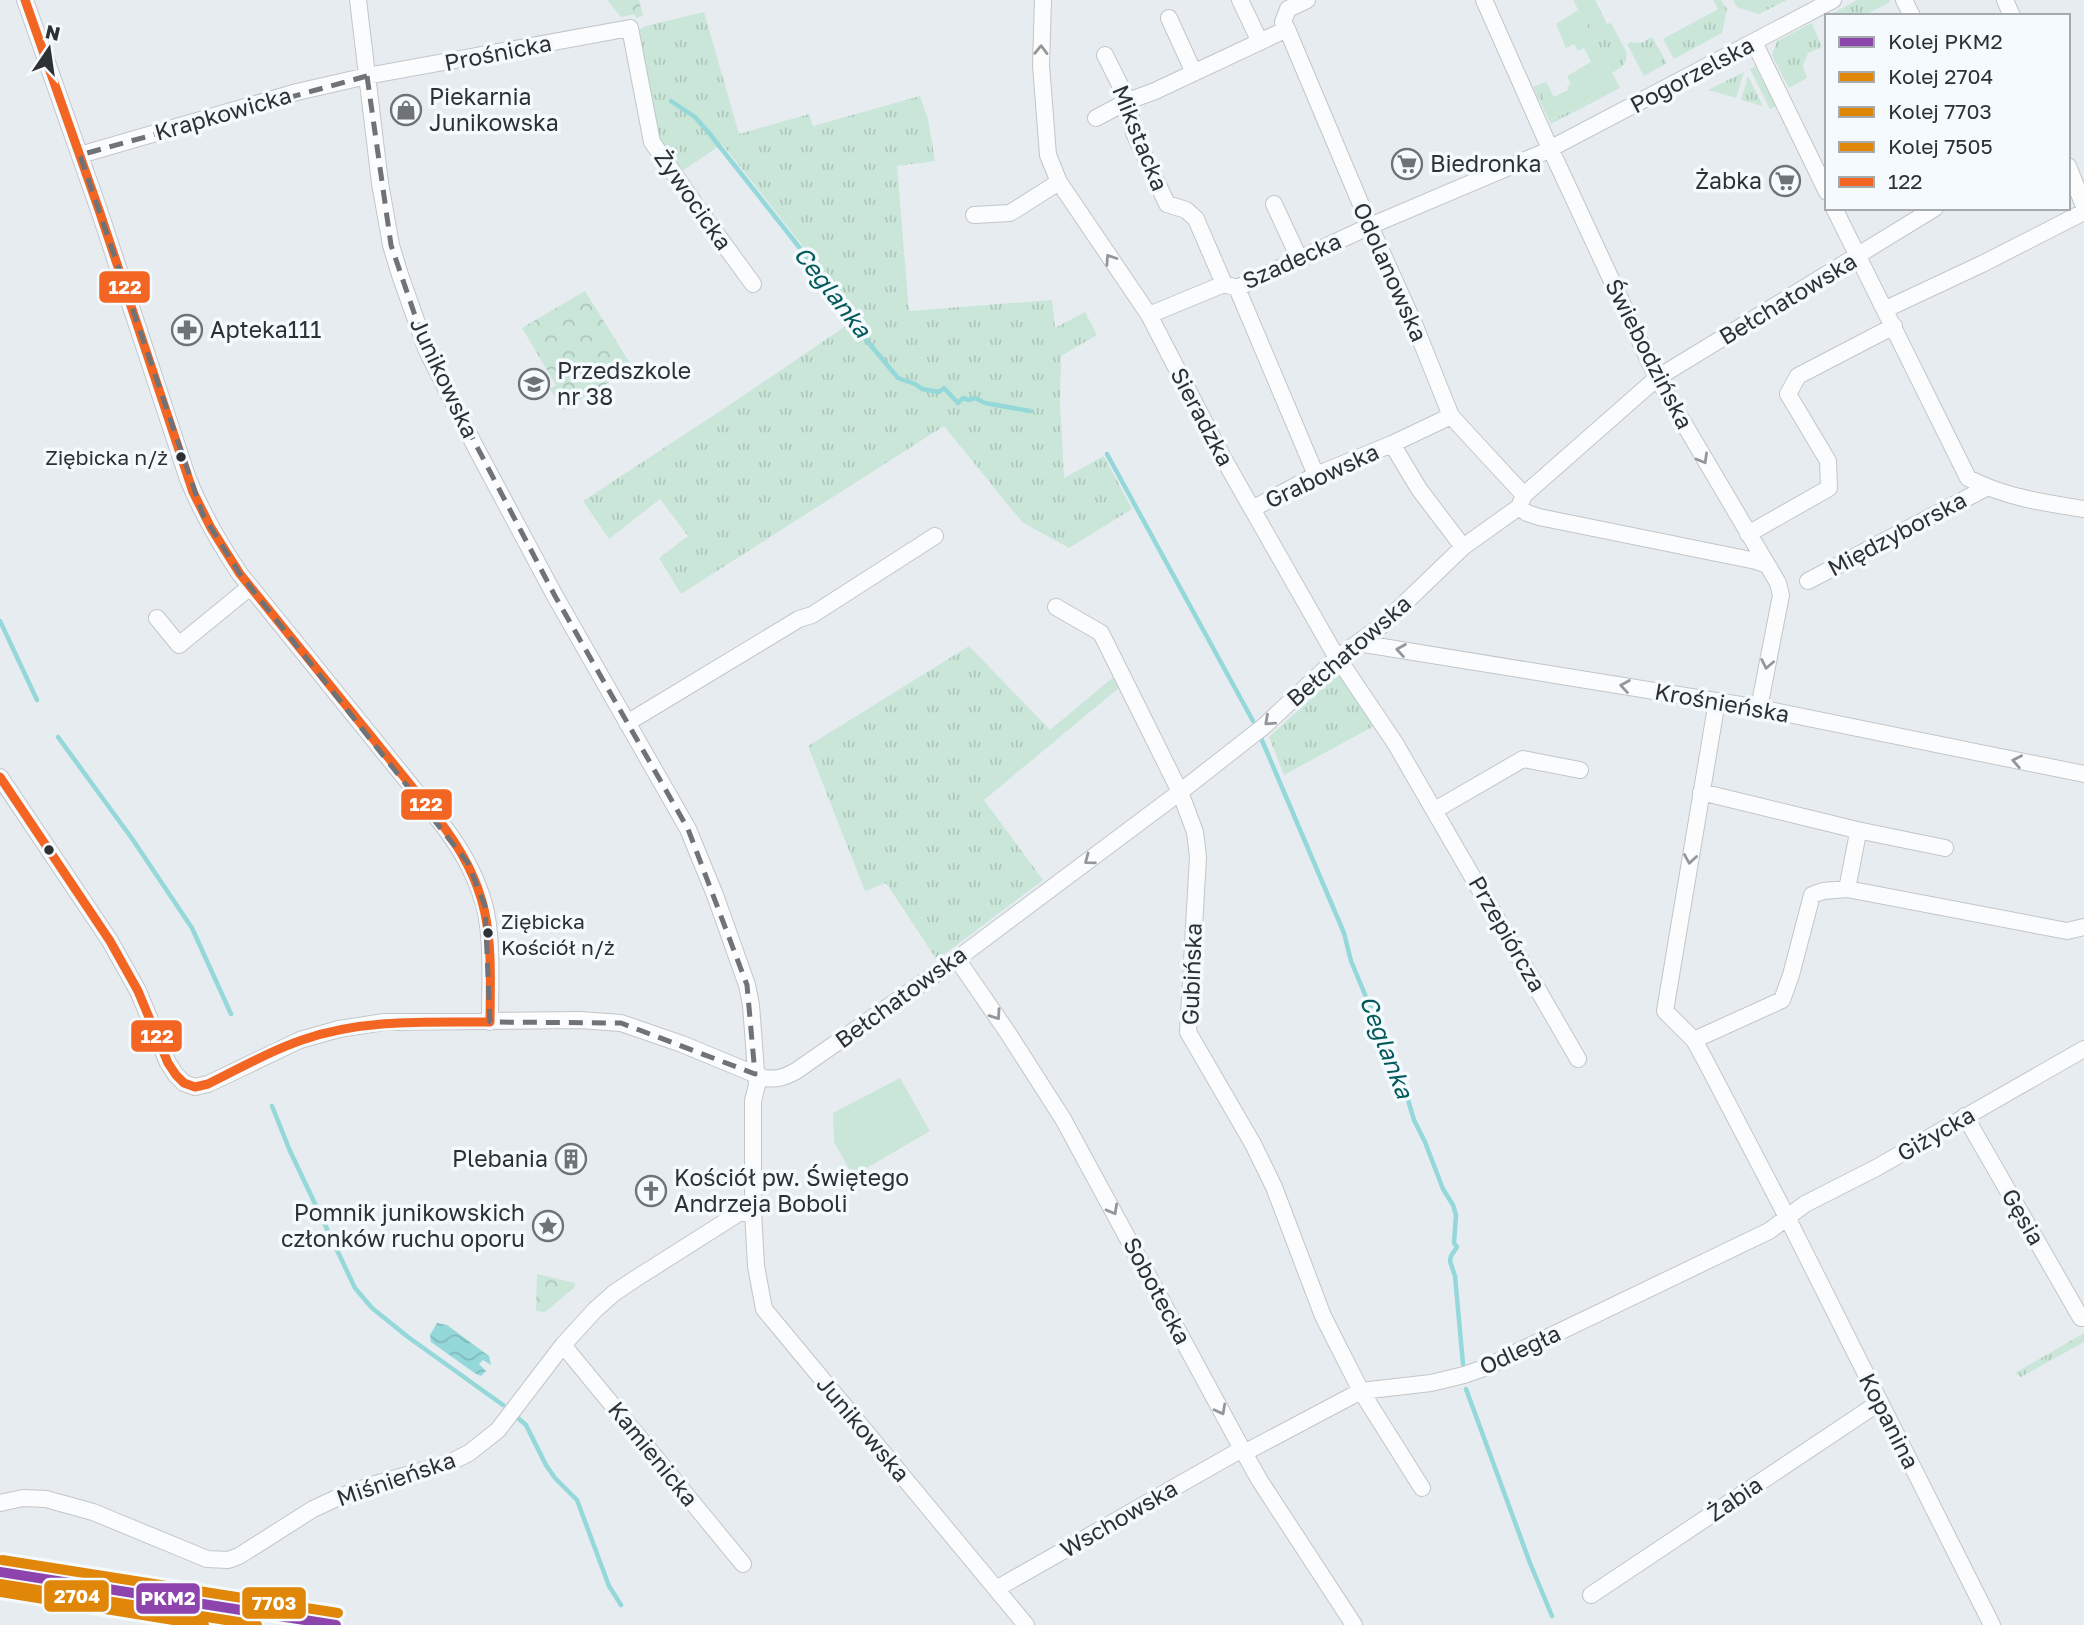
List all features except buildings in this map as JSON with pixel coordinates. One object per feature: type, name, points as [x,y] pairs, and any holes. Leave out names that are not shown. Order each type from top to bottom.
[{"type":"street","points":[[25,0],[80,155],[188,479],[203,515],[221,547],[250,587],[442,824],[464,856],[485,906],[490,1022]]},
{"type":"street","name":"Junikowska","points":[[358,0],[380,183],[391,244],[427,351],[555,596],[684,821],[740,963],[751,1005],[755,1074]]},
{"type":"street","name":"Sieradzka","points":[[1042,0],[1041,65],[1048,155],[1059,182],[1149,315],[1222,456],[1337,658]]},
{"type":"street","points":[[1240,0],[1260,42]]},
{"type":"street","points":[[1096,118],[1287,29],[1283,22],[1288,9],[1307,0]]},
{"type":"street","name":"Świebodzińska","points":[[1484,0],[1657,378],[1778,583],[1781,595],[1759,708]]},
{"type":"street","name":"Pogorzelska","points":[[1550,149],[1833,0]]},
{"type":"street","points":[[1169,18],[1194,73]]},
{"type":"street","name":"Prośnicka","points":[[367,76],[630,28]]},
{"type":"street","name":"Żywocicka","points":[[630,28],[652,142],[753,284]]},
{"type":"street","name":"Odolanowska","points":[[1287,29],[1451,416],[1521,501]]},
{"type":"street","points":[[1754,42],[1825,188]]},
{"type":"street","name":"Mikstacka","points":[[1105,55],[1128,101],[1134,133],[1167,204],[1186,210],[1196,219],[1231,286],[1316,475]]},
{"type":"street","name":"Krapkowicka","points":[[80,155],[297,92],[367,76]]},
{"type":"street","name":"Szadecka","points":[[1149,315],[1299,258],[1550,149]]},
{"type":"street","points":[[2070,171],[2084,206]]},
{"type":"street","points":[[974,215],[1010,213],[1059,182]]},
{"type":"street","points":[[1274,204],[1299,258]]},
{"type":"street","name":"Międzyborska","points":[[1836,210],[1968,478],[1986,488],[2038,502],[2084,509]]},
{"type":"street","name":"Bełchatowska","points":[[755,1074],[778,1079],[796,1071],[957,959],[1180,792],[1264,727],[1337,658],[1381,626],[1463,547],[1521,501],[1657,378],[1932,210]]},
{"type":"street","points":[[1886,309],[2084,212]]},
{"type":"street","points":[[1748,534],[1829,488],[1828,461],[1788,394],[1798,376],[1894,327]]},
{"type":"street","name":"Grabowska","points":[[1252,509],[1316,475],[1451,416]]},
{"type":"street","name":"Grabowska","points":[[1392,444],[1419,489],[1463,547]]},
{"type":"street","name":"Międzyborska","points":[[1808,581],[1986,488]]},
{"type":"street","points":[[1521,501],[1527,513],[1539,517],[1767,565]]},
{"type":"street","points":[[627,723],[799,619],[812,615],[935,536]]},
{"type":"street","points":[[157,618],[179,645],[250,587]]},
{"type":"street","name":"Gubińska","points":[[1056,607],[1101,633],[1180,792],[1195,832],[1198,857],[1188,1032],[1253,1144],[1274,1187],[1324,1316],[1361,1391],[1422,1488]]},
{"type":"street","name":"Krośnieńska","points":[[1358,643],[1759,708],[2084,774]]},
{"type":"street","name":"Przepiórcza","points":[[1337,658],[1395,743],[1578,1059]]},
{"type":"street","points":[[1717,701],[1665,1012],[1694,1040],[1787,1217]]},
{"type":"street","points":[[1435,810],[1523,759],[1580,770]]},
{"type":"street","points":[[0,777],[110,941],[149,1014],[168,1063],[184,1083],[195,1087],[208,1084],[300,1040],[339,1029],[384,1022],[580,1020],[621,1023],[755,1074],[757,1084],[753,1111],[753,1211]]},
{"type":"street","points":[[1701,792],[1944,849]]},
{"type":"street","points":[[1847,888],[1857,830]]},
{"type":"street","points":[[1694,1040],[1782,1000],[1812,895],[1823,891],[1847,888],[2067,931],[2084,927]]},
{"type":"street","name":"Sobotecka","points":[[957,959],[1063,1119],[1260,1481],[1354,1625]]},
{"type":"street","name":"Giżycka","points":[[1787,1217],[1805,1204],[1876,1168],[2084,1049]]},
{"type":"street","name":"Gęsia","points":[[1965,1116],[2081,1318]]},
{"type":"street","name":"Junikowska","points":[[753,1211],[756,1266],[764,1309],[1026,1625]]},
{"type":"street","name":"Miśnieńska","points":[[0,1503],[23,1498],[46,1499],[93,1512],[207,1559],[228,1560],[239,1556],[313,1509],[337,1498],[449,1463],[469,1453],[498,1430],[564,1345],[614,1293],[739,1213],[753,1211]]},
{"type":"street","name":"Odległa","points":[[1243,1451],[1361,1391],[1431,1383],[1484,1368],[1769,1231],[1787,1217]]},
{"type":"street","name":"Kopanina","points":[[1787,1217],[1992,1625]]},
{"type":"street","name":"Kamienicka","points":[[564,1345],[743,1563]]},
{"type":"street","name":"Żabia","points":[[1591,1595],[1880,1402]]},
{"type":"street","name":"Wschowska","points":[[996,1589],[1243,1451]]},
{"type":"highlighted area","points":[[367,76],[391,245],[427,351],[555,596],[688,829],[747,985],[755,1074],[621,1023],[490,1022],[485,906],[468,863],[240,574],[203,515],[80,155]]},
{"type":"green space","points":[[607,0],[639,0],[643,16],[636,18],[635,14],[621,17]]},
{"type":"green space","points":[[1573,0],[1595,0],[1607,24],[1611,23],[1627,53],[1624,65],[1612,73]]},
{"type":"green space","points":[[1713,0],[1721,0],[1727,9],[1722,33],[1674,59],[1663,39],[1718,9]]},
{"type":"green space","points":[[1733,0],[1787,0],[1759,14],[1737,7]]},
{"type":"green space","points":[[1857,0],[1890,0],[1867,14],[1832,14]]},
{"type":"green space","points":[[1578,10],[1615,78],[1583,105],[1552,119],[1538,85],[1546,82],[1554,97],[1568,90],[1567,87],[1571,84],[1567,76],[1591,62],[1584,48],[1578,51],[1574,44],[1566,48],[1556,24]]},
{"type":"green space","points":[[704,12],[739,134],[809,114],[813,126],[920,96],[928,119],[935,161],[897,166],[909,311],[1052,300],[1055,328],[1085,312],[1097,335],[1061,356],[1060,403],[1064,478],[1104,456],[1132,509],[1069,548],[1022,522],[944,426],[681,594],[659,558],[688,536],[660,499],[609,539],[583,501],[859,317],[722,144],[681,172],[657,137],[637,33],[646,26]]},
{"type":"green space","points":[[1812,23],[1822,47],[1808,53],[1803,66],[1807,78],[1789,88],[1772,55],[1777,41]]},
{"type":"green space","points":[[1652,37],[1667,63],[1644,76],[1627,44],[1641,43]]},
{"type":"green space","points":[[1755,66],[1776,106],[1770,109],[1750,69]]},
{"type":"green space","points":[[1744,72],[1736,98],[1708,90]]},
{"type":"green space","points":[[1748,76],[1763,106],[1741,100]]},
{"type":"green space","points":[[1615,78],[1620,88],[1551,124],[1533,87],[1538,85],[1553,119],[1583,105]]},
{"type":"green space","points":[[585,291],[633,368],[563,410],[550,389],[556,385],[522,328]]},
{"type":"green space","points":[[969,646],[1050,730],[1116,675],[1121,686],[984,800],[1043,880],[937,960],[886,883],[865,891],[808,746]]},
{"type":"green space","points":[[1337,675],[1348,681],[1376,725],[1284,775],[1269,737]]},
{"type":"green space","points":[[900,1078],[930,1131],[853,1176],[834,1142],[833,1113]]},
{"type":"green space","points":[[537,1274],[575,1283],[574,1288],[545,1312],[536,1311]]},
{"type":"green space","points":[[2084,1333],[2084,1342],[2021,1377],[2015,1373]]},
{"type":"water","points":[[437,1323],[447,1325],[489,1356],[491,1365],[483,1360],[479,1364],[486,1371],[481,1376],[431,1342],[430,1335]]},
{"type":"waterway","name":"Ceglanka","points":[[671,101],[695,117],[709,133],[803,252],[858,330],[898,378],[922,389],[939,392],[944,388],[958,403],[963,398],[975,398],[985,403],[1030,411]]},
{"type":"waterway","name":"Ceglanka","points":[[1107,454],[1253,721]]},
{"type":"waterway","points":[[0,621],[37,700]]},
{"type":"waterway","points":[[58,737],[133,840],[192,928],[231,1014]]},
{"type":"waterway","name":"Ceglanka","points":[[1261,738],[1344,933],[1351,961],[1406,1093],[1414,1120],[1443,1189],[1453,1205],[1456,1215],[1454,1243],[1457,1247],[1450,1261],[1455,1276],[1463,1364]]},
{"type":"waterway","points":[[272,1106],[290,1151],[355,1288],[372,1308],[408,1337],[503,1405]]},
{"type":"waterway","name":"Ceglanka","points":[[1466,1389],[1552,1616]]},
{"type":"waterway","points":[[518,1418],[526,1425],[555,1478],[577,1500],[609,1586],[621,1605]]},
{"type":"rail line","name":"7703","points":[[2,1560],[338,1613]]},
{"type":"rail line","name":"PKM2","points":[[0,1572],[336,1625]]},
{"type":"rail line","name":"2704","points":[[0,1584],[257,1625]]},
{"type":"rail line","name":"7505","points":[[0,1592],[204,1625]]},
{"type":"transit line","name":"122","points":[[0,777],[110,941],[138,991],[168,1063],[184,1083],[195,1087],[208,1084],[290,1044],[348,1028],[395,1023],[490,1022],[489,939],[479,892],[470,869],[438,819],[240,574],[211,528],[193,492],[99,210],[25,0]]},
{"type":"place","name":"Piekarnia Junikowska","points":[[406,110]]},
{"type":"place","name":"Biedronka","points":[[1407,164]]},
{"type":"place","name":"Żabka","points":[[1785,181]]},
{"type":"place","name":"Apteka111","points":[[187,330]]},
{"type":"place","name":"Przedszkole nr 38","points":[[534,384]]},
{"type":"place","name":"Ziębicka n/ż","points":[[181,457]]},
{"type":"place","name":"Ziębicka Kościół n/ż","points":[[488,933]]},
{"type":"place","name":"Plebania","points":[[571,1159]]},
{"type":"place","name":"Kościół pw. Świętego Andrzeja Boboli","points":[[651,1191]]},
{"type":"place","name":"Pomnik junikowskich członków ruchu oporu","points":[[548,1226]]}]
